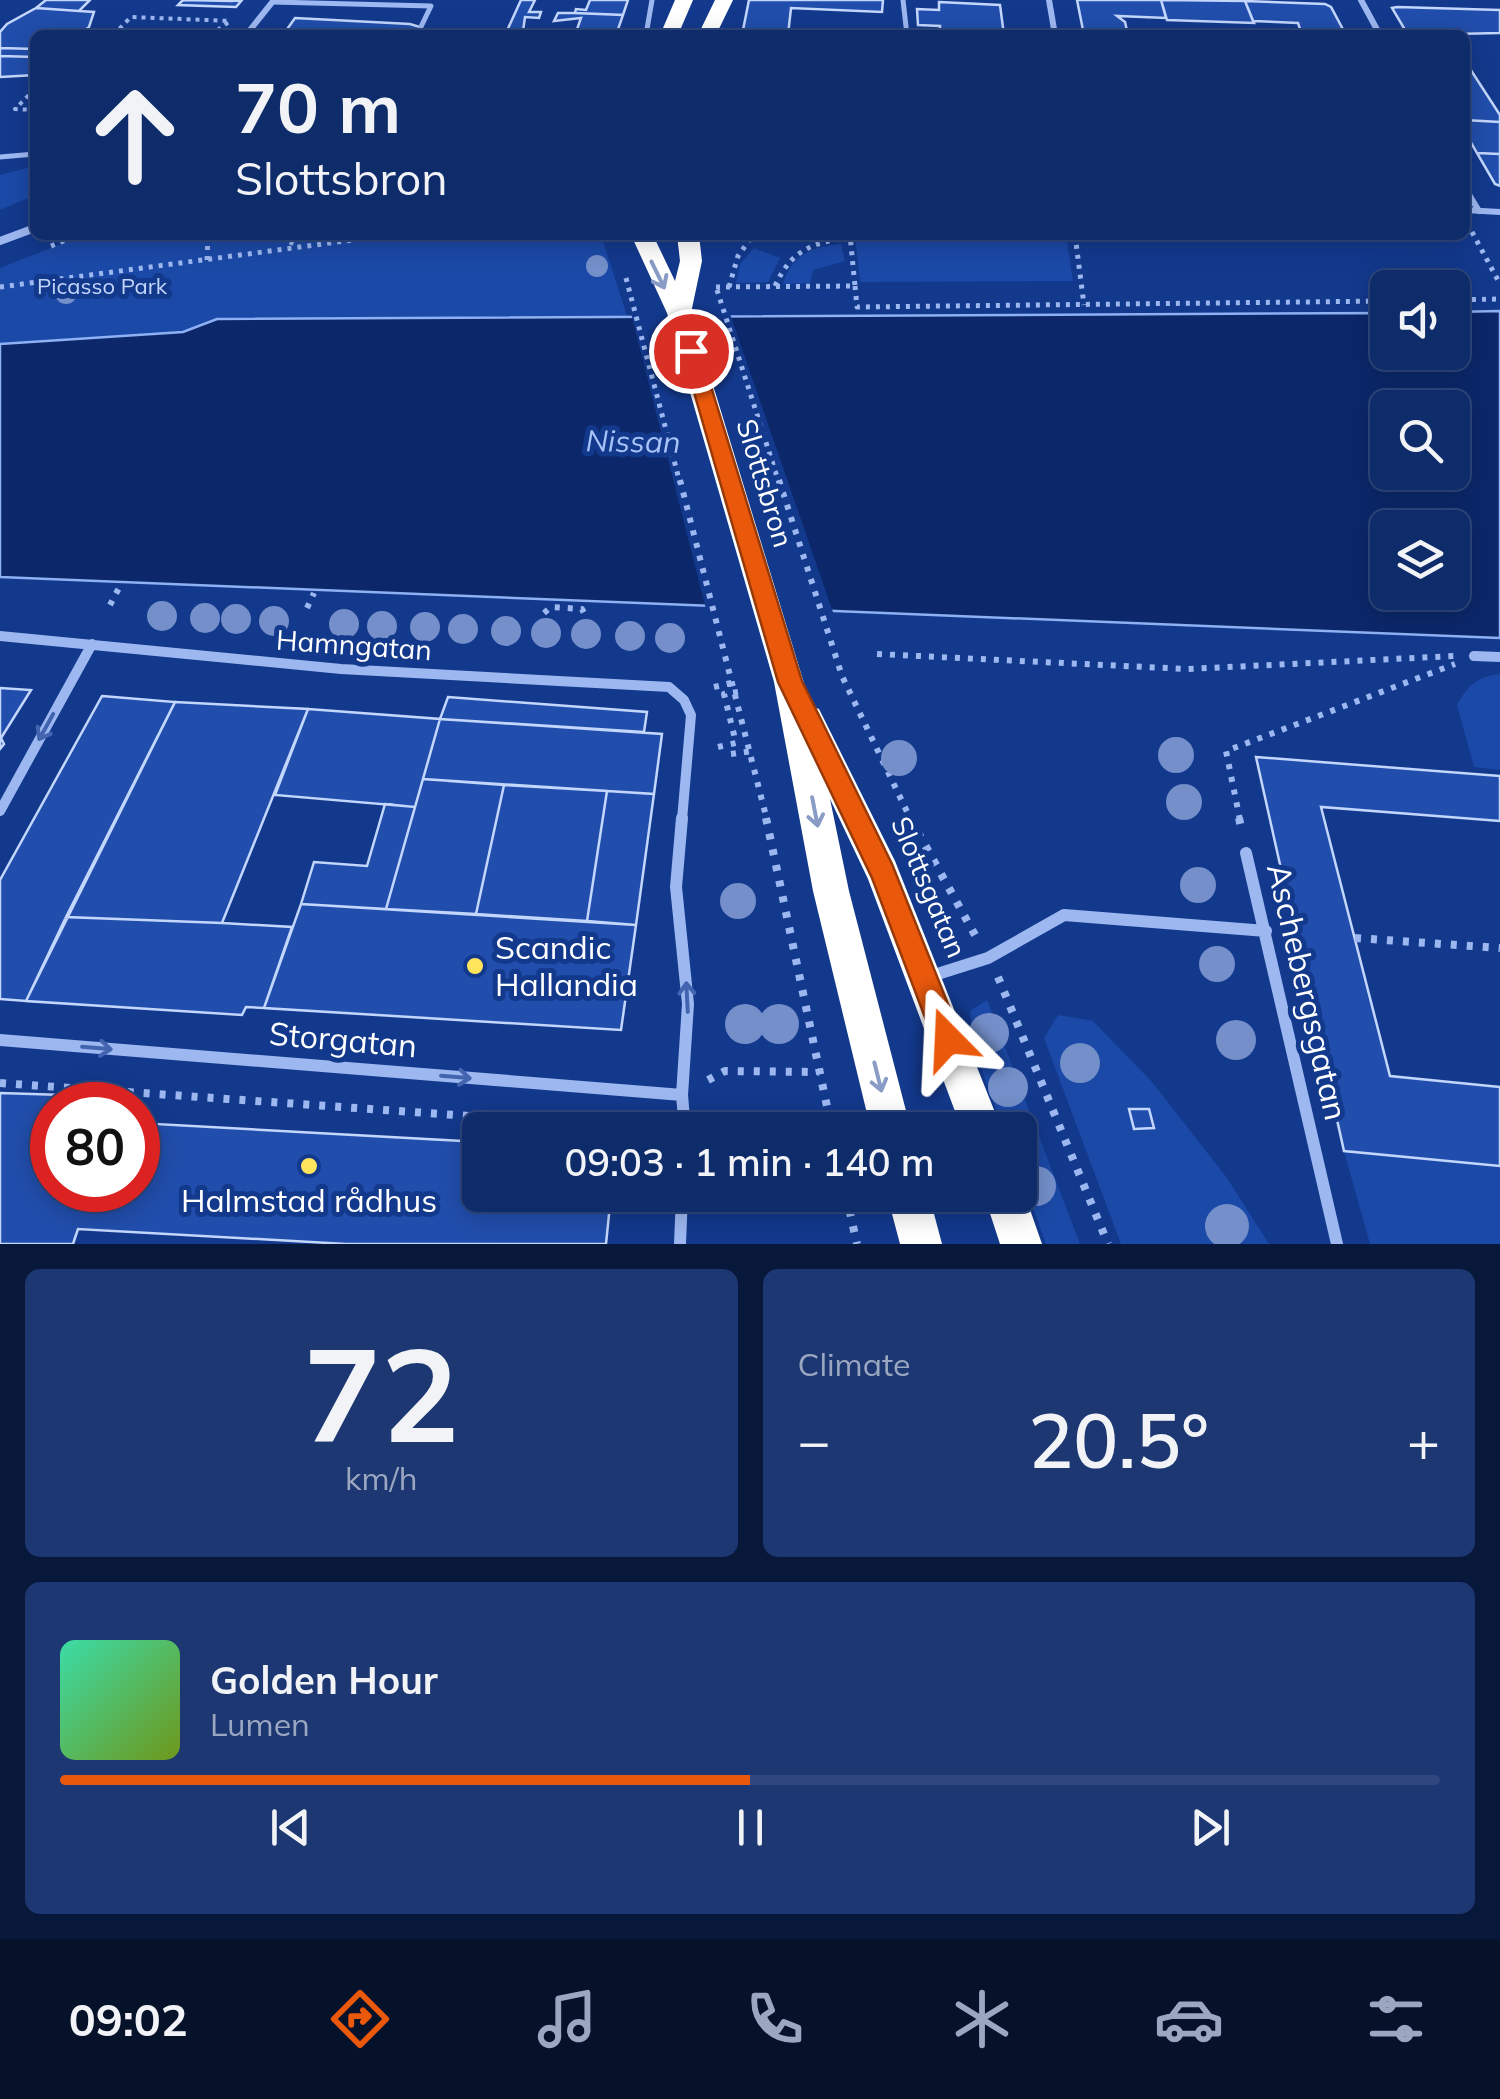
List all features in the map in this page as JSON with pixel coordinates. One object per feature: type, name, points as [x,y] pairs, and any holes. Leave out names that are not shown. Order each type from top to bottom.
[{"type":"highway","points":[[668,30],[670,0]]},
{"type":"highway","points":[[670,30],[684,0]]},
{"type":"highway","points":[[707,30],[710,0]]},
{"type":"highway","points":[[709,30],[724,0]]},
{"type":"highway","name":"Slottsbron","points":[[644,240],[680,313],[771,615]]},
{"type":"highway","points":[[680,313],[691,261],[689,240]]},
{"type":"highway","name":"Slottsgatan","points":[[771,615],[790,682],[831,891],[886,1112]]},
{"type":"highway","name":"Slottsgatan","points":[[790,682],[883,873],[975,1112]]},
{"type":"highway","points":[[912,1212],[920,1244]]},
{"type":"highway","points":[[1011,1212],[1022,1244]]},
{"type":"street","points":[[1049,0],[1054,30]]},
{"type":"street","points":[[1361,0],[1377,30]]},
{"type":"street","points":[[250,30],[274,1]]},
{"type":"street","points":[[1470,196],[1479,211]]},
{"type":"street","points":[[1470,210],[1500,212]]},
{"type":"street","points":[[0,241],[30,230]]},
{"type":"street","name":"Hamngatan","points":[[0,636],[340,669],[634,682],[669,687],[684,700],[690,716],[676,887],[688,1004],[682,1095]]},
{"type":"street","points":[[0,811],[92,644]]},
{"type":"street","points":[[1474,656],[1500,657]]},
{"type":"street","name":"Aschebergsgatan","points":[[1246,852],[1336,1244]]},
{"type":"street","points":[[925,978],[988,958],[1064,915],[1266,931]]},
{"type":"street","name":"Storgatan","points":[[0,1040],[682,1095]]},
{"type":"street","points":[[682,1095],[683,1112]]},
{"type":"street","points":[[680,1244],[681,1212]]},
{"type":"lane","points":[[647,30],[652,0]]},
{"type":"lane","points":[[904,0],[907,30]]},
{"type":"lane","points":[[274,1],[432,6],[420,30]]},
{"type":"lane","points":[[0,158],[30,155]]},
{"type":"path","points":[[118,30],[131,17],[232,21]]},
{"type":"path","points":[[30,93],[15,109],[30,110]]},
{"type":"path","points":[[1470,228],[1500,284]]},
{"type":"path","points":[[207,260],[208,240]]},
{"type":"path","points":[[285,240],[304,247]]},
{"type":"path","points":[[0,286],[354,240]]},
{"type":"path","points":[[729,286],[738,256],[749,240]]},
{"type":"path","points":[[774,286],[788,256],[811,244],[830,240]]},
{"type":"path","points":[[850,240],[857,308],[1370,301]]},
{"type":"path","points":[[1076,240],[1084,305]]},
{"type":"path","points":[[620,265],[638,313],[752,751],[828,1112]]},
{"type":"path","points":[[716,286],[855,286]]},
{"type":"path","points":[[1470,300],[1500,299]]},
{"type":"path","points":[[722,314],[821,618],[862,722],[988,958],[1108,1244]]},
{"type":"path","points":[[110,605],[121,584]]},
{"type":"path","points":[[307,608],[314,593]]},
{"type":"path","points":[[544,613],[551,607],[566,606],[582,609],[585,616]]},
{"type":"path","points":[[877,654],[1188,669],[1474,656]]},
{"type":"path","name":"Aschebergsgatan","points":[[1246,852],[1226,751],[1474,656]]},
{"type":"path","points":[[714,687],[736,687]]},
{"type":"path","points":[[718,747],[736,743],[724,694],[736,687]]},
{"type":"path","points":[[731,754],[752,751]]},
{"type":"path","points":[[1355,938],[1500,948]]},
{"type":"path","points":[[0,1083],[626,1127],[725,1070],[819,1072]]},
{"type":"path","points":[[849,1212],[856,1244]]},
{"type":"green space","points":[[30,167],[30,197],[0,210],[0,175]]},
{"type":"green space","name":"Picasso Park","points":[[71,240],[603,240],[627,316],[217,319],[183,332],[0,344],[0,268]]},
{"type":"green space","points":[[856,240],[1067,240],[1073,281],[860,282]]},
{"type":"green space","points":[[841,244],[845,261],[813,270],[810,283],[783,284],[804,254]]},
{"type":"green space","points":[[754,248],[780,258],[768,282],[736,283],[740,264]]},
{"type":"green space","points":[[1500,674],[1500,770],[1474,767],[1457,705],[1474,683]]},
{"type":"green space","points":[[987,1000],[1030,1112],[997,1112],[973,1046],[970,1011]]},
{"type":"green space","points":[[1058,1015],[1093,1021],[1152,1082],[1227,1178],[1269,1244],[1121,1244],[1044,1038]]},
{"type":"green space","points":[[1037,1131],[1080,1244],[1046,1244],[1034,1212]]},
{"type":"green space","points":[[1344,1151],[1500,1166],[1500,1244],[1370,1244]]},
{"type":"water","name":"Nissan","points":[[1500,311],[1500,638],[0,577],[0,344],[183,332],[217,319],[1370,313],[1370,370],[1470,370],[1470,312]]},
{"type":"pier","points":[[631,313],[730,314],[835,618],[707,613]]},
{"type":"building","points":[[46,0],[90,0],[79,11],[36,8]]},
{"type":"building","points":[[183,0],[242,0],[236,7],[178,5]]},
{"type":"building","points":[[521,0],[535,0],[529,12],[541,12],[539,18],[525,17],[523,30],[507,30]]},
{"type":"building","points":[[590,0],[628,0],[623,15],[575,13],[576,9],[586,10]]},
{"type":"building","points":[[749,0],[883,0],[882,12],[791,8],[789,30],[743,30]]},
{"type":"building","points":[[1077,0],[1161,0],[1166,18],[1117,16],[1125,22],[1127,30],[1083,30]]},
{"type":"building","points":[[1161,0],[1245,1],[1254,23],[1167,20]]},
{"type":"building","points":[[1245,1],[1325,4],[1331,7],[1343,30],[1300,30],[1298,23],[1253,21]]},
{"type":"building","points":[[939,2],[1000,5],[1003,30],[940,30],[940,26],[918,25],[917,9],[939,10]]},
{"type":"building","points":[[36,8],[94,12],[85,30],[30,30],[30,49],[0,48],[0,32]]},
{"type":"building","points":[[1392,8],[1500,10],[1500,33],[1405,30]]},
{"type":"building","points":[[558,13],[623,15],[618,30],[577,30],[581,18],[554,21]]},
{"type":"building","points":[[295,18],[420,27],[414,30],[287,30]]},
{"type":"building","points":[[0,48],[30,49],[30,57],[0,56]]},
{"type":"building","points":[[0,56],[30,57],[30,75],[0,77]]},
{"type":"building","points":[[1470,69],[1500,115],[1500,122],[1470,120]]},
{"type":"building","points":[[1470,120],[1500,122],[1500,154],[1477,153],[1470,141]]},
{"type":"building","points":[[1477,153],[1500,154],[1500,186],[1495,184]]},
{"type":"building","points":[[0,688],[31,690],[1,738],[4,744],[0,749]]},
{"type":"building","points":[[102,696],[175,702],[26,1001],[0,999],[0,880]]},
{"type":"building","points":[[448,697],[647,712],[644,732],[440,719]]},
{"type":"building","points":[[175,702],[308,709],[222,923],[66,917]]},
{"type":"building","points":[[308,709],[440,719],[415,807],[275,795]]},
{"type":"building","points":[[440,719],[662,734],[654,794],[423,779]]},
{"type":"building","points":[[1256,757],[1500,776],[1500,821],[1321,807],[1390,1076],[1500,1087],[1500,1166],[1344,1151]]},
{"type":"building","points":[[423,779],[504,785],[476,914],[386,909]]},
{"type":"building","points":[[504,785],[607,791],[587,921],[476,914]]},
{"type":"building","points":[[607,791],[654,794],[636,925],[587,921]]},
{"type":"building","points":[[385,804],[415,807],[386,909],[301,904],[314,862],[367,866]]},
{"type":"building","points":[[301,904],[636,925],[621,1030],[264,1008]]},
{"type":"building","points":[[66,917],[292,927],[264,1008],[246,1007],[242,1015],[26,1001]]},
{"type":"building","name":"Halmstad rådhus","points":[[0,1093],[30,1094],[30,1212],[160,1212],[160,1124],[462,1141],[462,1212],[609,1212],[606,1244],[346,1244],[78,1229],[73,1244],[0,1244]]},
{"type":"building","points":[[1129,1109],[1149,1109],[1154,1128],[1134,1129]]},
{"type":"place","name":"Scandic Hallandia","points":[[475,966]]},
{"type":"place","name":"Halmstad rådhus","points":[[309,1166]]},
{"type":"route","points":[[691,351],[790,682],[883,873],[948,1039]]}]
